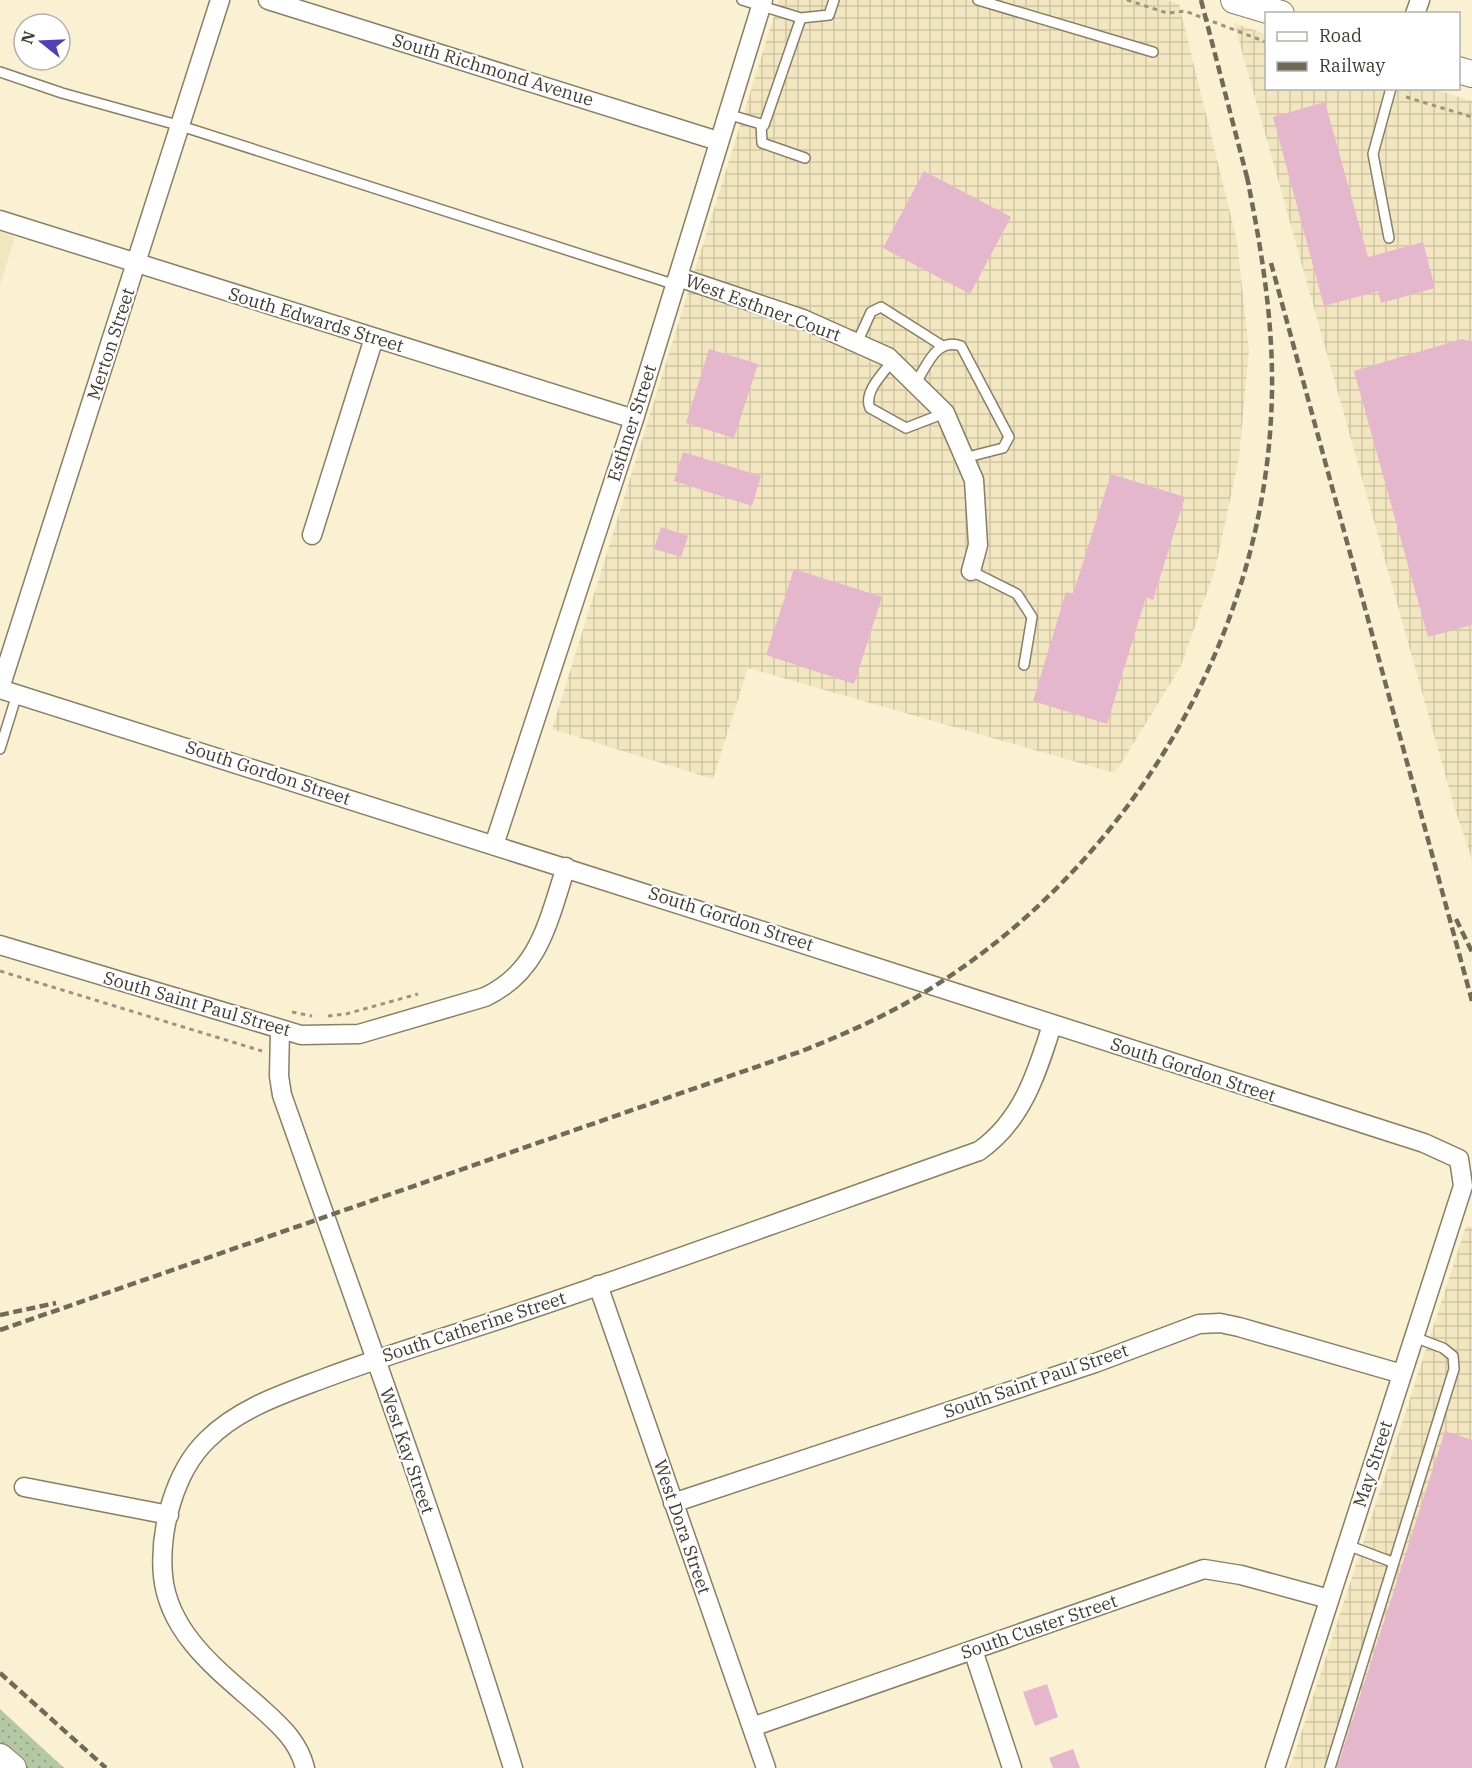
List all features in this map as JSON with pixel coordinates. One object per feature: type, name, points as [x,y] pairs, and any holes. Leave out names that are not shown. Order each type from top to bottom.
[{"type":"main road","points":[[1234,0],[1274,12]]},
{"type":"main road","points":[[0,1757],[13,1768]]},
{"type":"street","name":"Merton Street","points":[[6,690],[220,0]]},
{"type":"street","name":"South Richmond Avenue","points":[[268,0],[718,141]]},
{"type":"street","name":"Esthner Street","points":[[494,844],[634,418],[762,3]]},
{"type":"street","name":"South Edwards Street","points":[[0,220],[137,265],[634,418]]},
{"type":"street","name":"West Esthner Court","points":[[677,281],[804,319],[857,343],[892,361],[945,413],[974,480],[978,545],[971,572]]},
{"type":"street","points":[[312,535],[374,339]]},
{"type":"street","name":"South Gordon Street","points":[[6,690],[879,966],[1424,1143],[1460,1159]]},
{"type":"street","name":"South Saint Paul Street","points":[[0,945],[280,1030],[329,1036],[359,1034],[485,997],[504,988],[529,962],[540,944],[566,867]]},
{"type":"street","name":"South Catherine Street","points":[[305,1768],[288,1732],[190,1642],[169,1606],[163,1577],[163,1546],[174,1494],[187,1467],[205,1441],[231,1420],[262,1402],[377,1359],[598,1285],[979,1151],[995,1140],[1021,1106],[1035,1076],[1052,1024]]},
{"type":"street","name":"West Kay Street","points":[[280,1030],[279,1076],[282,1095],[343,1272],[377,1359],[482,1668],[513,1768]]},
{"type":"street","name":"May Street","points":[[1275,1768],[1463,1186],[1460,1159]]},
{"type":"street","name":"West Dora Street","points":[[598,1285],[766,1768]]},
{"type":"street","name":"South Saint Paul Street","points":[[673,1503],[1095,1363],[1199,1324],[1220,1323],[1239,1327],[1402,1374]]},
{"type":"street","points":[[24,1487],[170,1515]]},
{"type":"street","name":"South Custer Street","points":[[752,1727],[1204,1569],[1241,1575],[1329,1599]]},
{"type":"street","points":[[973,1650],[1012,1768]]},
{"type":"lane","points":[[742,0],[762,3],[801,18],[829,15],[834,0]]},
{"type":"lane","points":[[978,0],[1153,52]]},
{"type":"lane","points":[[727,114],[764,125],[801,18]]},
{"type":"lane","points":[[0,72],[677,281]]},
{"type":"lane","points":[[1389,238],[1373,153],[1390,90]]},
{"type":"lane","points":[[761,124],[762,143],[805,158]]},
{"type":"lane","points":[[857,343],[871,312],[881,308],[940,345]]},
{"type":"lane","points":[[915,384],[940,345],[950,342],[961,346],[1009,437],[1003,448],[964,458]]},
{"type":"lane","points":[[892,361],[871,391],[868,404],[870,408],[906,428],[945,413]]},
{"type":"lane","points":[[971,572],[1017,594],[1032,617],[1024,664]]},
{"type":"lane","points":[[0,749],[6,690]]},
{"type":"lane","points":[[1330,1768],[1392,1562],[1454,1369],[1453,1356],[1443,1348],[1414,1337]]},
{"type":"lane","points":[[1347,1545],[1392,1562]]},
{"type":"path","points":[[1127,0],[1167,13],[1185,11],[1265,42]]},
{"type":"path","points":[[1406,97],[1472,117]]},
{"type":"path","points":[[0,971],[254,1050],[264,1051]]},
{"type":"path","points":[[327,1016],[346,1014],[418,994]]},
{"type":"path","points":[[283,1011],[317,1017]]},
{"type":"shaded area","points":[[779,0],[1167,0],[1179,4],[1237,241],[1249,350],[1239,458],[1215,570],[1180,668],[1115,773],[748,668],[713,779],[552,729]]},
{"type":"shaded area","points":[[1234,23],[1265,34],[1265,90],[1436,90],[1472,101],[1472,859],[1454,806]]},
{"type":"shaded area","points":[[0,232],[15,237],[0,285]]},
{"type":"shaded area","points":[[1466,1226],[1472,1228],[1472,1768],[1290,1768]]},
{"type":"green space","points":[[0,1709],[64,1768],[24,1768],[0,1746]]},
{"type":"building","points":[[1325,102],[1368,257],[1423,242],[1435,288],[1381,303],[1378,291],[1324,306],[1273,117]]},
{"type":"building","points":[[924,171],[1011,217],[970,294],[883,248]]},
{"type":"building","points":[[1462,339],[1472,342],[1472,625],[1428,637],[1354,371]]},
{"type":"building","points":[[709,349],[758,364],[734,438],[686,423]]},
{"type":"building","points":[[683,452],[761,476],[752,506],[674,481]]},
{"type":"building","points":[[1111,474],[1185,497],[1153,600],[1146,597],[1107,724],[1033,701],[1066,592],[1073,594]]},
{"type":"building","points":[[661,527],[688,536],[681,557],[654,549]]},
{"type":"building","points":[[794,569],[882,597],[854,684],[766,655]]},
{"type":"building","points":[[1445,1431],[1472,1440],[1472,1768],[1337,1768]]},
{"type":"building","points":[[1047,1684],[1058,1717],[1035,1726],[1023,1692]]},
{"type":"building","points":[[1073,1749],[1080,1768],[1053,1768],[1049,1758]]},
{"type":"railway","points":[[1201,0],[1249,185]]},
{"type":"railway","points":[[0,1330],[802,1051],[836,1037],[885,1014],[933,987],[1002,937],[1066,879],[1122,814],[1170,743],[1210,666],[1240,586],[1261,503],[1271,418],[1272,387],[1267,297],[1247,177]]},
{"type":"railway","points":[[1271,263],[1472,1001]]},
{"type":"railway","points":[[1456,919],[1472,952]]},
{"type":"railway","points":[[0,1315],[56,1303]]},
{"type":"railway","points":[[0,1673],[106,1768]]}]
